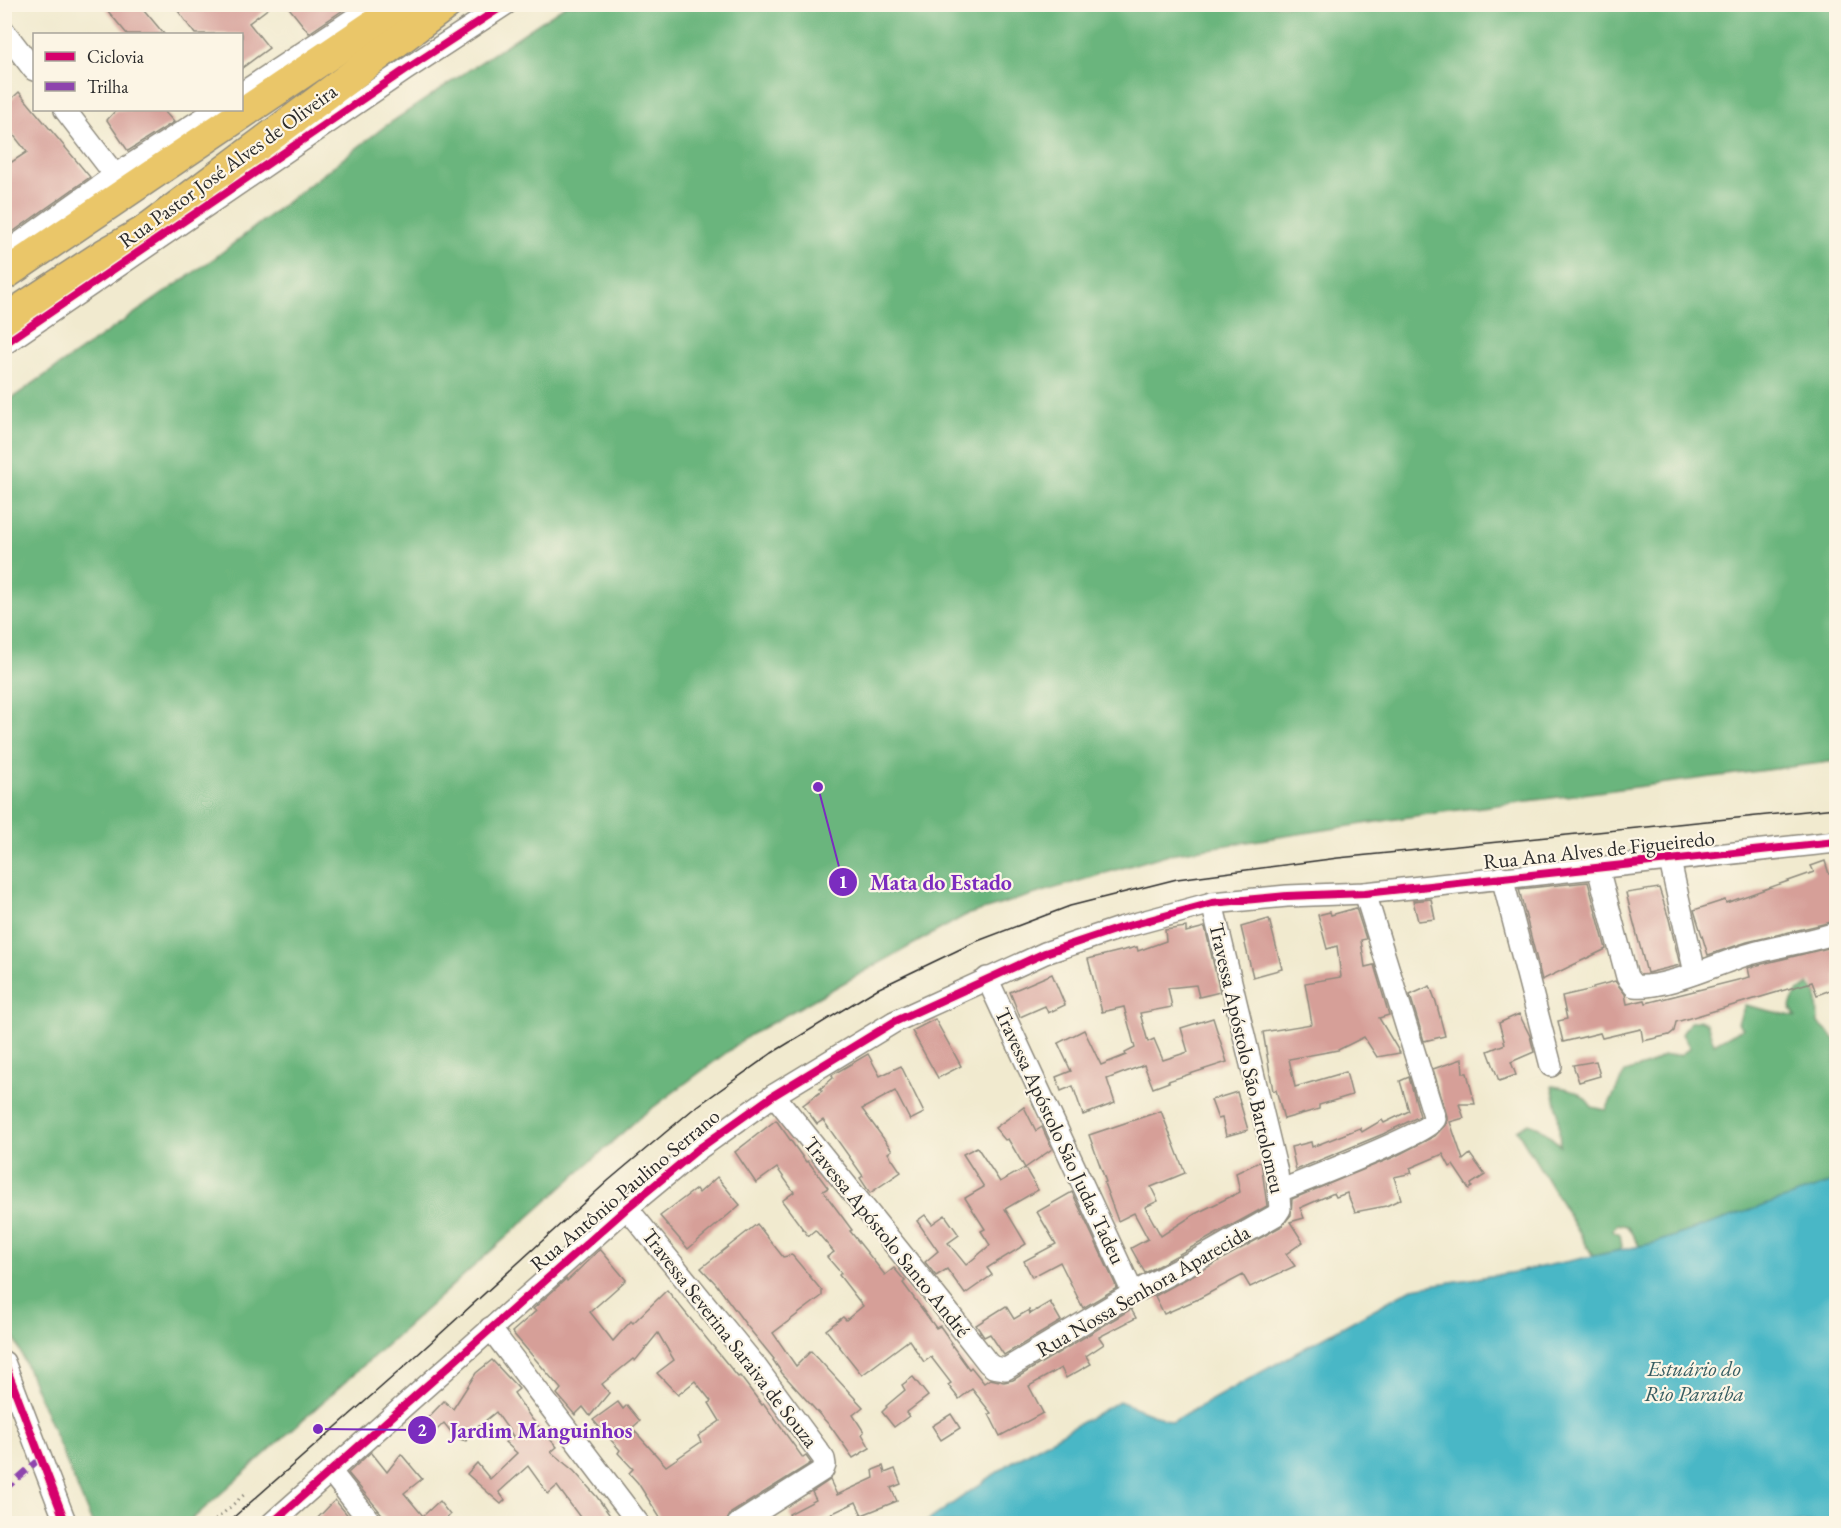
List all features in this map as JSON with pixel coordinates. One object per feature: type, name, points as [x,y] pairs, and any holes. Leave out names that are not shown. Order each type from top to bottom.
[{"type":"highway","name":"Rua Pastor José Alves de Oliveira","points":[[4,275],[404,4]]},
{"type":"highway","name":"Rua Pastor José Alves de Oliveira","points":[[4,320],[143,232],[447,4]]},
{"type":"street","points":[[243,92],[376,4]]},
{"type":"street","points":[[4,344],[395,76],[506,4]]},
{"type":"street","points":[[4,31],[33,69]]},
{"type":"street","points":[[66,111],[115,175]]},
{"type":"street","points":[[4,254],[115,175],[214,111]]},
{"type":"street","name":"Rua Ana Alves de Figueiredo","points":[[1365,893],[1836,842]]},
{"type":"street","points":[[1670,861],[1695,974]]},
{"type":"street","points":[[1598,868],[1627,977],[1634,986],[1649,986],[1695,974],[1748,955],[1836,933]]},
{"type":"street","points":[[1502,877],[1551,1066]]},
{"type":"street","name":"Rua Antônio Paulino Serrano","points":[[271,1524],[490,1328],[697,1150],[774,1095],[894,1022],[1045,953],[1120,928],[1212,903],[1287,896],[1365,893]]},
{"type":"street","name":"Rua Nossa Senhora Aparecida","points":[[1006,1369],[1133,1293],[1206,1255],[1279,1201],[1428,1127],[1435,1119],[1365,893]]},
{"type":"street","name":"Travessa Apóstolo São Bartolomeu","points":[[1212,903],[1277,1172],[1279,1201]]},
{"type":"street","name":"Travessa Apóstolo São Judas Tadeu","points":[[987,978],[1133,1293]]},
{"type":"street","name":"Travessa Apóstolo Santo André","points":[[774,1095],[988,1363],[993,1367],[1006,1369]]},
{"type":"street","name":"Travessa Severina Saraiva de Souza","points":[[627,1208],[754,1364],[822,1455],[825,1465],[823,1470],[738,1524]]},
{"type":"street","points":[[490,1328],[639,1524]]},
{"type":"street","points":[[4,1362],[66,1524]]},
{"type":"street","points":[[331,1472],[372,1524]]},
{"type":"path","points":[[211,1524],[246,1493]]},
{"type":"green space","points":[[566,5],[1836,5],[1836,761],[1428,814],[1169,854],[966,915],[750,1035],[639,1118],[188,1523],[92,1523],[5,1315],[5,403],[216,257],[384,127]]},
{"type":"green space","points":[[1809,984],[1817,995],[1818,1023],[1836,1040],[1836,1208],[1646,1257],[1627,1226],[1617,1224],[1612,1230],[1620,1234],[1622,1247],[1601,1266],[1604,1274],[1517,1130],[1529,1123],[1539,1127],[1560,1145],[1558,1112],[1552,1086],[1575,1091],[1592,1107],[1606,1110],[1625,1072],[1648,1065],[1663,1056],[1680,1055],[1690,1048],[1682,1034],[1690,1022],[1700,1020],[1707,1023],[1714,1044],[1743,1028],[1738,1023],[1745,1005],[1796,1017],[1790,1007],[1797,994]]},
{"type":"water","name":"Estuário do Rio Paraíba","points":[[1836,1181],[1836,1523],[925,1523],[1012,1462],[1119,1401],[1172,1422],[1412,1288],[1522,1271],[1654,1243]]},
{"type":"building","points":[[102,4],[139,4],[163,33],[126,33]]},
{"type":"building","points":[[173,4],[274,4],[249,23],[269,48],[243,67],[243,33],[194,33]]},
{"type":"building","points":[[286,4],[352,4],[309,33]]},
{"type":"building","points":[[19,92],[90,177],[4,238],[4,167],[27,152],[4,123],[4,106]]},
{"type":"building","points":[[115,111],[164,111],[174,122],[128,151],[107,120]]},
{"type":"building","points":[[1825,861],[1829,874],[1836,872],[1836,921],[1747,942],[1708,955],[1694,910],[1725,900],[1726,903],[1814,872],[1811,866]]},
{"type":"building","points":[[1588,882],[1606,949],[1542,980],[1519,889]]},
{"type":"building","points":[[1659,888],[1680,965],[1647,973],[1626,893]]},
{"type":"building","points":[[1431,899],[1435,919],[1418,921],[1413,901]]},
{"type":"building","points":[[1356,908],[1366,939],[1361,940],[1365,967],[1374,965],[1389,1015],[1379,1018],[1400,1053],[1377,1057],[1364,1037],[1338,1050],[1289,1059],[1295,1087],[1346,1072],[1352,1095],[1319,1105],[1319,1109],[1284,1119],[1276,1090],[1273,1091],[1263,1032],[1312,1024],[1305,983],[1341,977],[1337,946],[1327,949],[1318,915],[1330,912],[1331,915]]},
{"type":"building","points":[[1269,919],[1282,969],[1253,977],[1241,927]]},
{"type":"building","points":[[1186,927],[1186,932],[1205,927],[1220,992],[1199,997],[1196,985],[1168,988],[1172,1007],[1140,1013],[1148,1042],[1154,1039],[1163,1060],[1188,1052],[1181,1028],[1213,1018],[1227,1062],[1153,1088],[1144,1065],[1107,1079],[1115,1103],[1083,1115],[1073,1086],[1061,1091],[1056,1077],[1071,1071],[1058,1043],[1084,1030],[1101,1065],[1126,1055],[1125,1053],[1135,1048],[1124,1007],[1102,1012],[1088,959],[1137,947],[1138,951],[1166,941],[1165,930]]},
{"type":"building","points":[[1832,947],[1833,951],[1836,950],[1836,988],[1817,995],[1812,982],[1676,1022],[1674,1031],[1669,1035],[1643,1041],[1641,1029],[1602,1038],[1600,1033],[1563,1042],[1558,1021],[1567,1019],[1562,996],[1615,981],[1625,994],[1627,1004],[1645,1000],[1646,1003],[1750,977],[1748,968]]},
{"type":"building","points":[[1052,974],[1065,1005],[1048,1013],[1045,1006],[1020,1017],[1010,992]]},
{"type":"building","points":[[1430,986],[1445,1036],[1424,1041],[1410,995]]},
{"type":"building","points":[[1519,1014],[1530,1036],[1534,1052],[1511,1062],[1516,1075],[1499,1081],[1488,1051],[1505,1044],[1499,1023]]},
{"type":"building","points":[[935,1019],[961,1066],[938,1078],[912,1031]]},
{"type":"building","points":[[868,1054],[880,1076],[901,1066],[924,1113],[910,1120],[895,1091],[862,1109],[892,1150],[888,1153],[901,1172],[870,1193],[860,1178],[863,1176],[823,1120],[817,1124],[803,1105],[822,1091],[820,1089],[833,1078],[832,1075]]},
{"type":"building","points":[[1462,1059],[1463,1073],[1467,1073],[1475,1104],[1459,1104],[1464,1118],[1450,1122],[1463,1160],[1470,1154],[1485,1175],[1471,1184],[1472,1187],[1469,1189],[1453,1165],[1450,1167],[1443,1154],[1410,1168],[1412,1173],[1394,1177],[1401,1199],[1386,1206],[1355,1212],[1347,1193],[1336,1197],[1334,1193],[1300,1208],[1304,1218],[1290,1222],[1303,1242],[1286,1254],[1295,1266],[1250,1287],[1243,1275],[1164,1314],[1155,1296],[1282,1226],[1291,1215],[1292,1199],[1394,1157],[1435,1136],[1447,1123],[1447,1116],[1433,1069]]},
{"type":"building","points":[[1596,1061],[1600,1076],[1579,1082],[1573,1065]]},
{"type":"building","points":[[1409,1077],[1420,1116],[1296,1170],[1291,1147],[1311,1142],[1312,1147],[1360,1128],[1362,1132],[1382,1120],[1384,1123],[1409,1111],[1400,1081]]},
{"type":"building","points":[[1237,1092],[1248,1130],[1226,1136],[1222,1118],[1218,1119],[1211,1100]]},
{"type":"building","points":[[1024,1107],[1036,1131],[1042,1127],[1052,1149],[1025,1168],[1008,1139],[1005,1140],[995,1128]]},
{"type":"building","points":[[1161,1111],[1185,1173],[1151,1187],[1158,1201],[1145,1207],[1161,1236],[1195,1214],[1240,1192],[1236,1173],[1261,1161],[1267,1206],[1145,1273],[1131,1248],[1148,1239],[1134,1213],[1118,1221],[1089,1135]]},
{"type":"building","points":[[776,1120],[828,1188],[823,1191],[852,1230],[850,1231],[885,1275],[894,1268],[936,1328],[940,1326],[969,1369],[971,1367],[984,1383],[990,1379],[1004,1382],[1013,1380],[1131,1309],[1136,1318],[1099,1337],[1104,1344],[1086,1356],[1091,1364],[1066,1378],[1061,1368],[1029,1386],[1043,1413],[1000,1436],[989,1414],[991,1413],[972,1389],[959,1399],[948,1385],[951,1383],[931,1357],[924,1362],[909,1340],[862,1375],[826,1330],[843,1317],[846,1320],[863,1306],[839,1275],[841,1273],[827,1257],[834,1252],[815,1230],[808,1236],[782,1201],[794,1192],[777,1168],[756,1183],[735,1152]]},
{"type":"building","points":[[977,1147],[1000,1182],[1025,1168],[1038,1190],[1005,1209],[1026,1244],[987,1268],[992,1275],[965,1294],[947,1269],[936,1276],[925,1262],[938,1251],[917,1221],[925,1215],[932,1224],[945,1215],[959,1235],[948,1243],[966,1265],[990,1245],[981,1231],[985,1229],[965,1198],[984,1187],[963,1154]]},
{"type":"building","points":[[717,1177],[740,1205],[688,1249],[660,1216],[696,1189],[699,1193]]},
{"type":"building","points":[[1072,1192],[1117,1288],[1083,1308],[1060,1262],[1032,1277],[1024,1261],[1056,1244],[1037,1212]]},
{"type":"building","points":[[757,1224],[783,1257],[792,1255],[822,1291],[822,1296],[773,1333],[796,1366],[811,1351],[863,1407],[853,1415],[864,1432],[862,1434],[870,1448],[853,1458],[831,1427],[782,1373],[774,1359],[701,1268]]},
{"type":"building","points":[[600,1249],[626,1280],[590,1312],[613,1341],[631,1321],[633,1323],[667,1290],[738,1377],[740,1376],[762,1405],[764,1404],[803,1458],[806,1456],[811,1463],[731,1513],[725,1524],[664,1524],[629,1473],[633,1469],[618,1453],[620,1450],[593,1420],[618,1402],[623,1409],[627,1405],[640,1421],[632,1428],[666,1466],[701,1442],[698,1436],[720,1421],[709,1403],[711,1401],[695,1381],[678,1395],[657,1373],[674,1360],[658,1333],[635,1361],[633,1359],[602,1384],[609,1393],[590,1416],[583,1407],[575,1415],[557,1394],[561,1389],[512,1332],[536,1311],[533,1309],[566,1279],[567,1281]]},
{"type":"building","points":[[1050,1302],[1061,1321],[1004,1355],[990,1334],[984,1337],[976,1325],[1006,1306],[1014,1319],[1029,1310],[1030,1314]]},
{"type":"building","points":[[492,1360],[519,1389],[514,1393],[531,1418],[557,1447],[551,1452],[574,1471],[597,1497],[616,1524],[585,1524],[557,1486],[548,1494],[528,1466],[499,1492],[505,1500],[501,1504],[467,1474],[477,1463],[490,1479],[517,1453],[505,1442],[513,1436],[496,1412],[475,1429],[466,1441],[456,1438],[444,1423],[424,1442],[417,1429],[444,1401],[453,1409],[476,1373]]},
{"type":"building","points":[[913,1377],[928,1396],[906,1413],[909,1416],[894,1427],[882,1412],[905,1390],[902,1385]]},
{"type":"building","points":[[951,1414],[960,1428],[941,1440],[932,1426]]},
{"type":"building","points":[[371,1452],[387,1472],[401,1454],[422,1479],[404,1493],[423,1516],[439,1501],[450,1515],[441,1524],[390,1524],[348,1473]]},
{"type":"building","points":[[883,1466],[885,1473],[895,1469],[901,1484],[891,1488],[897,1501],[862,1515],[856,1502],[810,1524],[794,1524],[789,1514],[816,1500],[812,1492],[830,1480],[837,1495],[874,1478],[873,1470]]},
{"type":"building","points":[[335,1500],[355,1524],[312,1524]]},
{"type":"tram line","points":[[226,1524],[405,1366],[609,1180],[692,1110],[772,1053],[877,989],[975,942],[1070,906],[1177,879],[1338,858],[1836,808]]},
{"type":"marked path","points":[[4,1490],[41,1458]]},
{"type":"cycle path","points":[[4,344],[405,70],[506,4]]},
{"type":"cycle path","points":[[271,1524],[627,1208],[697,1150],[774,1095],[894,1022],[1045,953],[1120,928],[1212,903],[1287,896],[1365,893],[1836,842]]},
{"type":"cycle path","points":[[4,1362],[66,1524]]},
{"type":"place","name":"Mata do Estado","points":[[818,787]]},
{"type":"place","name":"Jardim Manguinhos","points":[[318,1429]]}]
